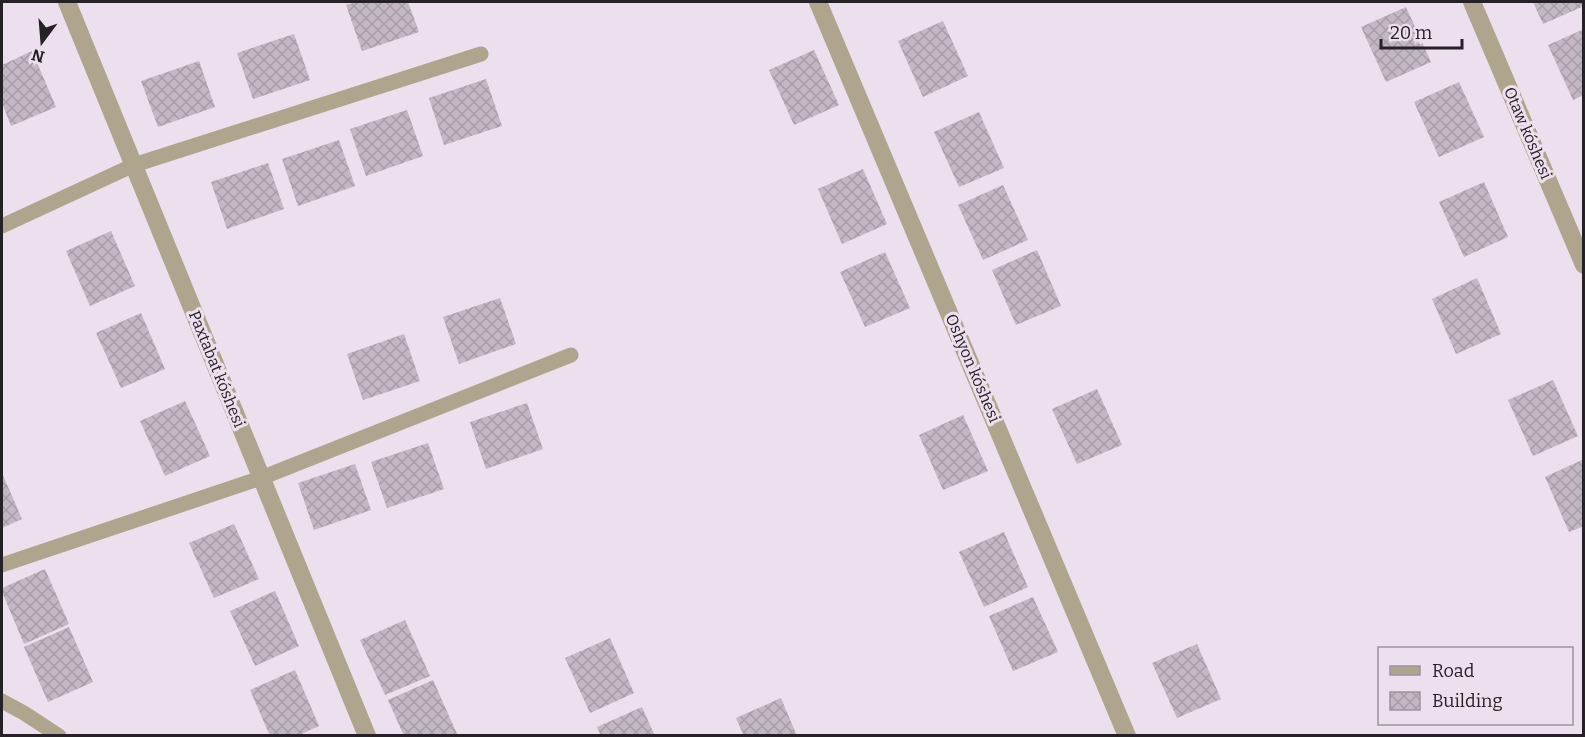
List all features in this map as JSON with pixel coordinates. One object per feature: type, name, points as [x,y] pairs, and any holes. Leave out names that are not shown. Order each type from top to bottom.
[{"type":"street","name":"Paxtabat kóshesi","points":[[68,2],[367,735]]},
{"type":"street","name":"Oshyon kóshesi","points":[[818,2],[1127,735]]},
{"type":"street","name":"Otaw kóshesi","points":[[1472,2],[1584,265]]},
{"type":"lane","points":[[2,226],[134,165],[481,54]]},
{"type":"lane","points":[[2,565],[261,478],[571,355]]},
{"type":"lane","points":[[2,700],[59,735]]},
{"type":"building","points":[[356,2],[408,2],[419,32],[362,51],[346,5]]},
{"type":"building","points":[[1533,2],[1584,2],[1584,6],[1543,24]]},
{"type":"building","points":[[1406,7],[1431,62],[1386,82],[1361,27]]},
{"type":"building","points":[[943,21],[968,76],[923,97],[898,41]]},
{"type":"building","points":[[1584,29],[1584,95],[1573,100],[1548,45]]},
{"type":"building","points":[[294,34],[310,80],[253,99],[237,53]]},
{"type":"building","points":[[814,50],[839,105],[794,125],[769,70]]},
{"type":"building","points":[[32,51],[56,107],[11,126],[2,103],[2,65]]},
{"type":"building","points":[[199,61],[215,107],[158,127],[141,81]]},
{"type":"building","points":[[486,79],[502,126],[444,145],[429,98]]},
{"type":"building","points":[[1459,82],[1484,137],[1439,157],[1414,102]]},
{"type":"building","points":[[407,110],[423,156],[366,176],[350,129]]},
{"type":"building","points":[[979,112],[1004,168],[959,187],[934,132]]},
{"type":"building","points":[[339,140],[355,186],[298,206],[282,159]]},
{"type":"building","points":[[268,163],[284,209],[227,229],[211,182]]},
{"type":"building","points":[[863,169],[887,224],[842,244],[818,189]]},
{"type":"building","points":[[1484,182],[1508,237],[1464,257],[1439,202]]},
{"type":"building","points":[[1003,185],[1028,240],[983,260],[958,205]]},
{"type":"building","points":[[111,231],[135,286],[90,306],[66,251]]},
{"type":"building","points":[[1037,250],[1061,306],[1016,325],[992,270]]},
{"type":"building","points":[[885,252],[910,308],[865,327],[840,272]]},
{"type":"building","points":[[1477,278],[1501,334],[1456,354],[1432,299]]},
{"type":"building","points":[[500,298],[516,344],[459,364],[443,317]]},
{"type":"building","points":[[141,313],[165,369],[121,388],[96,333]]},
{"type":"building","points":[[404,334],[420,381],[363,400],[347,354]]},
{"type":"building","points":[[1553,380],[1578,436],[1533,456],[1508,400]]},
{"type":"building","points":[[1097,389],[1122,445],[1077,464],[1052,409]]},
{"type":"building","points":[[185,401],[210,456],[165,476],[140,421]]},
{"type":"building","points":[[527,403],[543,449],[486,469],[470,422]]},
{"type":"building","points":[[963,415],[988,471],[943,490],[919,435]]},
{"type":"building","points":[[428,443],[444,489],[387,508],[371,462]]},
{"type":"building","points":[[1584,459],[1584,526],[1569,532],[1545,477]]},
{"type":"building","points":[[355,464],[371,510],[314,530],[298,483]]},
{"type":"building","points":[[2,473],[22,519],[2,528]]},
{"type":"building","points":[[234,524],[259,579],[214,598],[189,543]]},
{"type":"building","points":[[1004,532],[1028,587],[984,607],[959,552]]},
{"type":"building","points":[[45,569],[69,624],[24,644],[2,588]]},
{"type":"building","points":[[275,591],[299,646],[255,666],[230,611]]},
{"type":"building","points":[[1033,597],[1058,652],[1013,671],[989,616]]},
{"type":"building","points":[[405,620],[430,676],[385,695],[360,640]]},
{"type":"building","points":[[69,627],[93,682],[48,702],[24,647]]},
{"type":"building","points":[[610,638],[634,693],[590,713],[565,658]]},
{"type":"building","points":[[1197,644],[1221,699],[1177,718],[1152,663]]},
{"type":"building","points":[[295,670],[319,726],[297,736],[270,736],[250,690]]},
{"type":"building","points":[[433,680],[458,736],[404,736],[388,700]]},
{"type":"building","points":[[781,698],[797,736],[744,736],[736,718]]},
{"type":"building","points":[[642,707],[655,736],[601,736],[597,727]]}]
